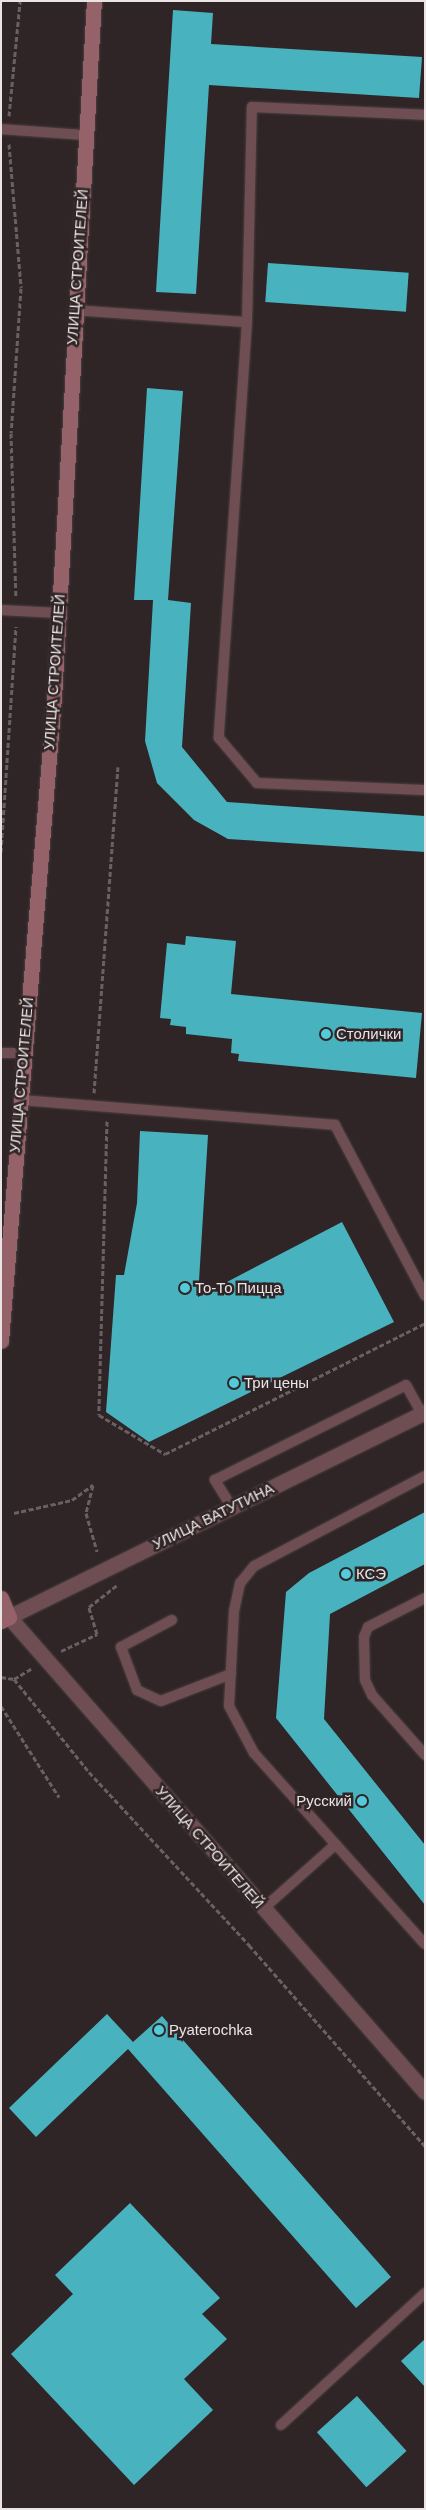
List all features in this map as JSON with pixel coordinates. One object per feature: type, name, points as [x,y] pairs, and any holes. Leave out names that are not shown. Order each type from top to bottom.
[{"type":"main road","name":"УЛИЦА СТРОИТЕЛЕЙ","points":[[1,1341],[58,613],[74,310],[94,1]]},
{"type":"main road","name":"УЛИЦА СТРОИТЕЛЕЙ","points":[[1,1598],[5,1619]]},
{"type":"street","name":"УЛИЦА ВАТУТИНА","points":[[5,1619],[231,1506],[424,1415]]},
{"type":"street","name":"УЛИЦА СТРОИТЕЛЕЙ","points":[[5,1619],[47,1660],[425,2092]]},
{"type":"lane","points":[[425,114],[252,107],[247,322],[219,738],[257,783],[425,790]]},
{"type":"lane","points":[[5,129],[85,135]]},
{"type":"lane","points":[[74,310],[247,322]]},
{"type":"lane","points":[[1,610],[58,613]]},
{"type":"lane","points":[[1,1053],[22,1054]]},
{"type":"lane","points":[[19,1100],[97,1104],[335,1125],[425,1296]]},
{"type":"lane","points":[[231,1506],[215,1480],[406,1385],[424,1415]]},
{"type":"lane","points":[[425,1476],[254,1566],[240,1583],[234,1611],[230,1706],[237,1727],[336,1844],[425,1944]]},
{"type":"lane","points":[[425,1598],[368,1627],[364,1637],[366,1680],[372,1694],[425,1755]]},
{"type":"lane","points":[[172,1620],[121,1648],[137,1690],[161,1702],[231,1674]]},
{"type":"lane","points":[[264,1908],[336,1844]]},
{"type":"lane","points":[[281,2425],[425,2293]]},
{"type":"path","points":[[1,852],[17,610],[12,433],[21,288],[5,129],[20,1]]},
{"type":"path","points":[[118,767],[93,1090],[97,1104],[108,1123],[99,1415],[165,1454],[425,1323]]},
{"type":"path","points":[[14,1513],[72,1500],[93,1484],[86,1514],[97,1552]]},
{"type":"path","points":[[1,1677],[14,1679],[97,1634],[89,1607],[124,1581]]},
{"type":"path","points":[[14,1679],[89,1772],[249,1945],[425,2146]]},
{"type":"path","points":[[1,1706],[59,1797]]},
{"type":"building","points":[[173,10],[213,13],[211,44],[422,57],[419,98],[209,85],[196,294],[156,292]]},
{"type":"building","points":[[268,263],[409,273],[406,312],[265,302]]},
{"type":"building","points":[[147,388],[183,391],[168,600],[191,603],[182,747],[227,802],[425,816],[425,852],[228,839],[194,820],[157,783],[145,741],[153,600],[134,600]]},
{"type":"building","points":[[186,936],[236,941],[231,994],[422,1013],[416,1078],[238,1061],[239,1054],[231,1053],[232,1039],[186,1034],[186,1027],[170,1025],[171,1019],[160,1018],[167,943],[185,945]]},
{"type":"building","points":[[140,1131],[208,1135],[198,1297],[342,1222],[394,1322],[149,1442],[106,1412],[116,1275],[124,1275],[137,1203]]},
{"type":"building","points":[[425,1512],[425,1564],[330,1614],[324,1719],[425,1845],[425,1905],[276,1718],[286,1592],[309,1573]]},
{"type":"building","points":[[107,2014],[133,2042],[162,2016],[391,2277],[356,2308],[128,2049],[36,2137],[9,2108]]},
{"type":"building","points":[[130,2203],[220,2298],[202,2314],[227,2339],[184,2379],[213,2410],[134,2485],[11,2354],[73,2294],[55,2275]]},
{"type":"building","points":[[425,2339],[425,2387],[401,2361]]},
{"type":"building","points":[[357,2396],[407,2451],[366,2487],[317,2432]]},
{"type":"place","name":"Столички","points":[[326,1034]]},
{"type":"place","name":"То-То Пицца","points":[[185,1288]]},
{"type":"place","name":"Три цены","points":[[234,1383]]},
{"type":"place","name":"КСЭ","points":[[346,1574]]},
{"type":"place","name":"Русский","points":[[362,1801]]},
{"type":"place","name":"Pyaterochka","points":[[159,2030]]}]
